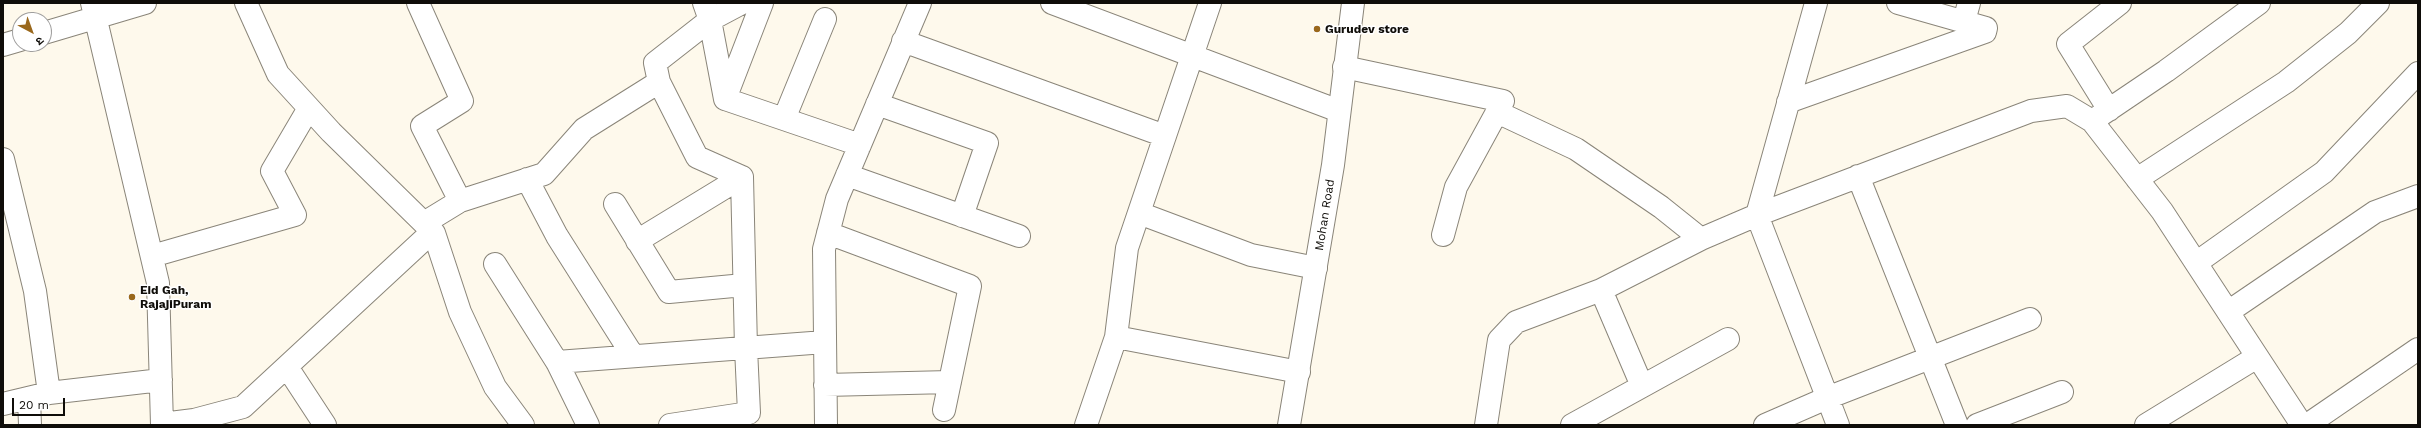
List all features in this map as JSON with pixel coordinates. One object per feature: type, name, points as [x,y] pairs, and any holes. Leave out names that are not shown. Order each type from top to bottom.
[{"type":"street","points":[[52,29],[94,10],[145,3]]},
{"type":"street","points":[[246,3],[278,74],[309,108],[428,228],[460,312],[495,387],[523,425]]},
{"type":"street","points":[[418,3],[462,101],[422,126],[460,201]]},
{"type":"street","points":[[742,3],[707,11],[655,63],[659,82],[698,157],[742,177]]},
{"type":"street","points":[[725,99],[762,3]]},
{"type":"street","points":[[826,425],[824,249],[837,199],[920,3]]},
{"type":"street","points":[[1052,3],[1339,111]]},
{"type":"street","points":[[1086,425],[1116,337],[1127,248],[1210,3]]},
{"type":"street","name":"Mohan Road","points":[[1289,425],[1316,268],[1353,3]]},
{"type":"street","points":[[1816,3],[1757,215],[1838,425]]},
{"type":"street","points":[[2120,3],[2068,44],[2100,115],[2137,179],[2162,211],[2302,425]]},
{"type":"street","points":[[1486,425],[1499,340],[1516,322],[1601,290],[1701,239],[1757,215],[2031,111],[2068,106],[2100,115],[2166,71],[2260,3]]},
{"type":"street","points":[[1788,102],[1985,32],[1986,28],[1966,12],[1902,4]]},
{"type":"street","points":[[2137,179],[2286,82],[2348,33],[2376,4]]},
{"type":"street","points":[[94,10],[158,283],[162,424],[194,420],[243,407],[287,367],[428,228],[460,201],[544,174],[584,129],[659,82]]},
{"type":"street","points":[[707,11],[725,99]]},
{"type":"street","points":[[784,119],[825,19]]},
{"type":"street","points":[[903,41],[1165,136]]},
{"type":"street","points":[[1344,67],[1503,101],[1456,187],[1443,235]]},
{"type":"street","points":[[2196,263],[2324,172],[2418,73]]},
{"type":"street","points":[[725,99],[860,145]]},
{"type":"street","points":[[877,104],[987,143],[962,216]]},
{"type":"street","points":[[152,256],[295,215],[272,171],[309,108]]},
{"type":"street","points":[[1497,112],[1576,149],[1661,207],[1701,239]]},
{"type":"street","points":[[4,168],[35,291],[39,396],[30,425]]},
{"type":"street","points":[[847,175],[1019,236]]},
{"type":"street","points":[[1858,176],[1957,425]]},
{"type":"street","points":[[637,241],[742,177]]},
{"type":"street","points":[[670,425],[752,419],[746,348],[742,177]]},
{"type":"street","points":[[527,179],[557,236],[633,356]]},
{"type":"street","points":[[2228,312],[2375,212],[2418,196]]},
{"type":"street","points":[[615,204],[669,292],[744,285]]},
{"type":"street","points":[[1139,213],[1251,255],[1316,268]]},
{"type":"street","points":[[828,233],[970,286],[944,410]]},
{"type":"street","points":[[496,264],[557,362],[588,425]]},
{"type":"street","points":[[1601,290],[1642,386]]},
{"type":"street","points":[[1765,425],[1827,398],[2030,319]]},
{"type":"street","points":[[1116,337],[1299,372]]},
{"type":"street","points":[[1572,425],[1728,338]]},
{"type":"street","points":[[557,362],[825,342]]},
{"type":"street","points":[[2307,425],[2418,349]]},
{"type":"street","points":[[2146,425],[2257,357]]},
{"type":"street","points":[[287,367],[325,425]]},
{"type":"street","points":[[3,404],[39,396],[161,380]]},
{"type":"street","points":[[826,386],[950,382]]},
{"type":"street","points":[[1977,425],[2062,392]]},
{"type":"place","name":"Gurudev store","points":[[1317,29]]},
{"type":"place","name":"Eid Gah, RajajiPuram","points":[[132,297]]}]
